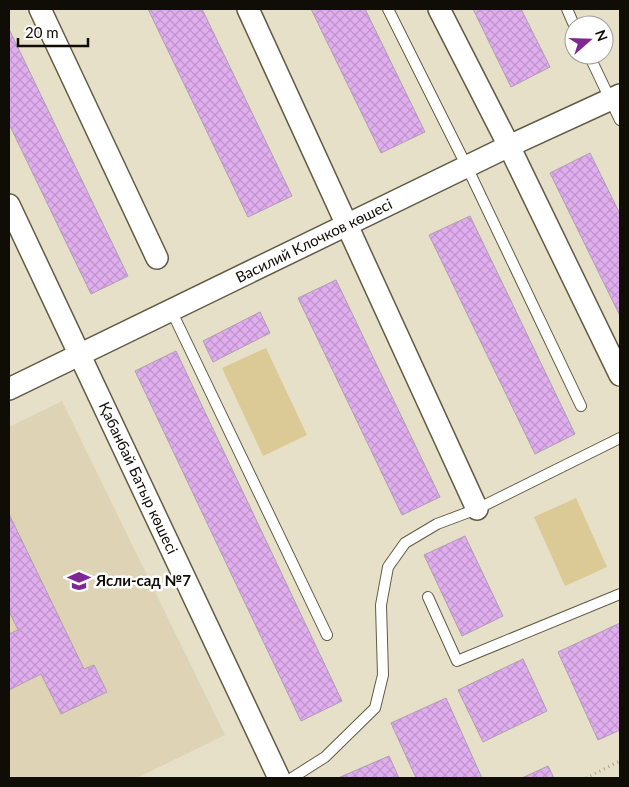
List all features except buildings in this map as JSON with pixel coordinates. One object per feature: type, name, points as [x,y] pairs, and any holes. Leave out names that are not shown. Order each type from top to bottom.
[{"type":"street","points":[[40,9],[157,258]]},
{"type":"street","points":[[248,9],[477,509]]},
{"type":"street","points":[[439,9],[510,146],[620,375]]},
{"type":"street","name":"Василий Клочков көшесі","points":[[9,389],[615,97]]},
{"type":"street","name":"Қабанбай Батыр көшесі","points":[[9,205],[279,778]]},
{"type":"lane","points":[[388,9],[467,167],[581,406]]},
{"type":"lane","points":[[595,65],[615,97],[620,120]]},
{"type":"lane","points":[[172,310],[327,635]]},
{"type":"lane","points":[[292,778],[325,757],[375,708],[383,675],[381,605],[388,567],[406,542],[437,524],[477,509],[620,438]]},
{"type":"lane","points":[[428,597],[457,661],[620,594]]},
{"type":"path","points":[[586,778],[620,761]]},
{"type":"shaded area","points":[[266,348],[307,435],[263,456],[222,368]]},
{"type":"shaded area","name":"Ясли-сад №7","points":[[62,401],[225,735],[137,778],[9,778],[9,427]]},
{"type":"shaded area","points":[[576,498],[607,567],[565,586],[534,517]]},
{"type":"place","name":"Ясли-сад №7","points":[[79,581]]}]
